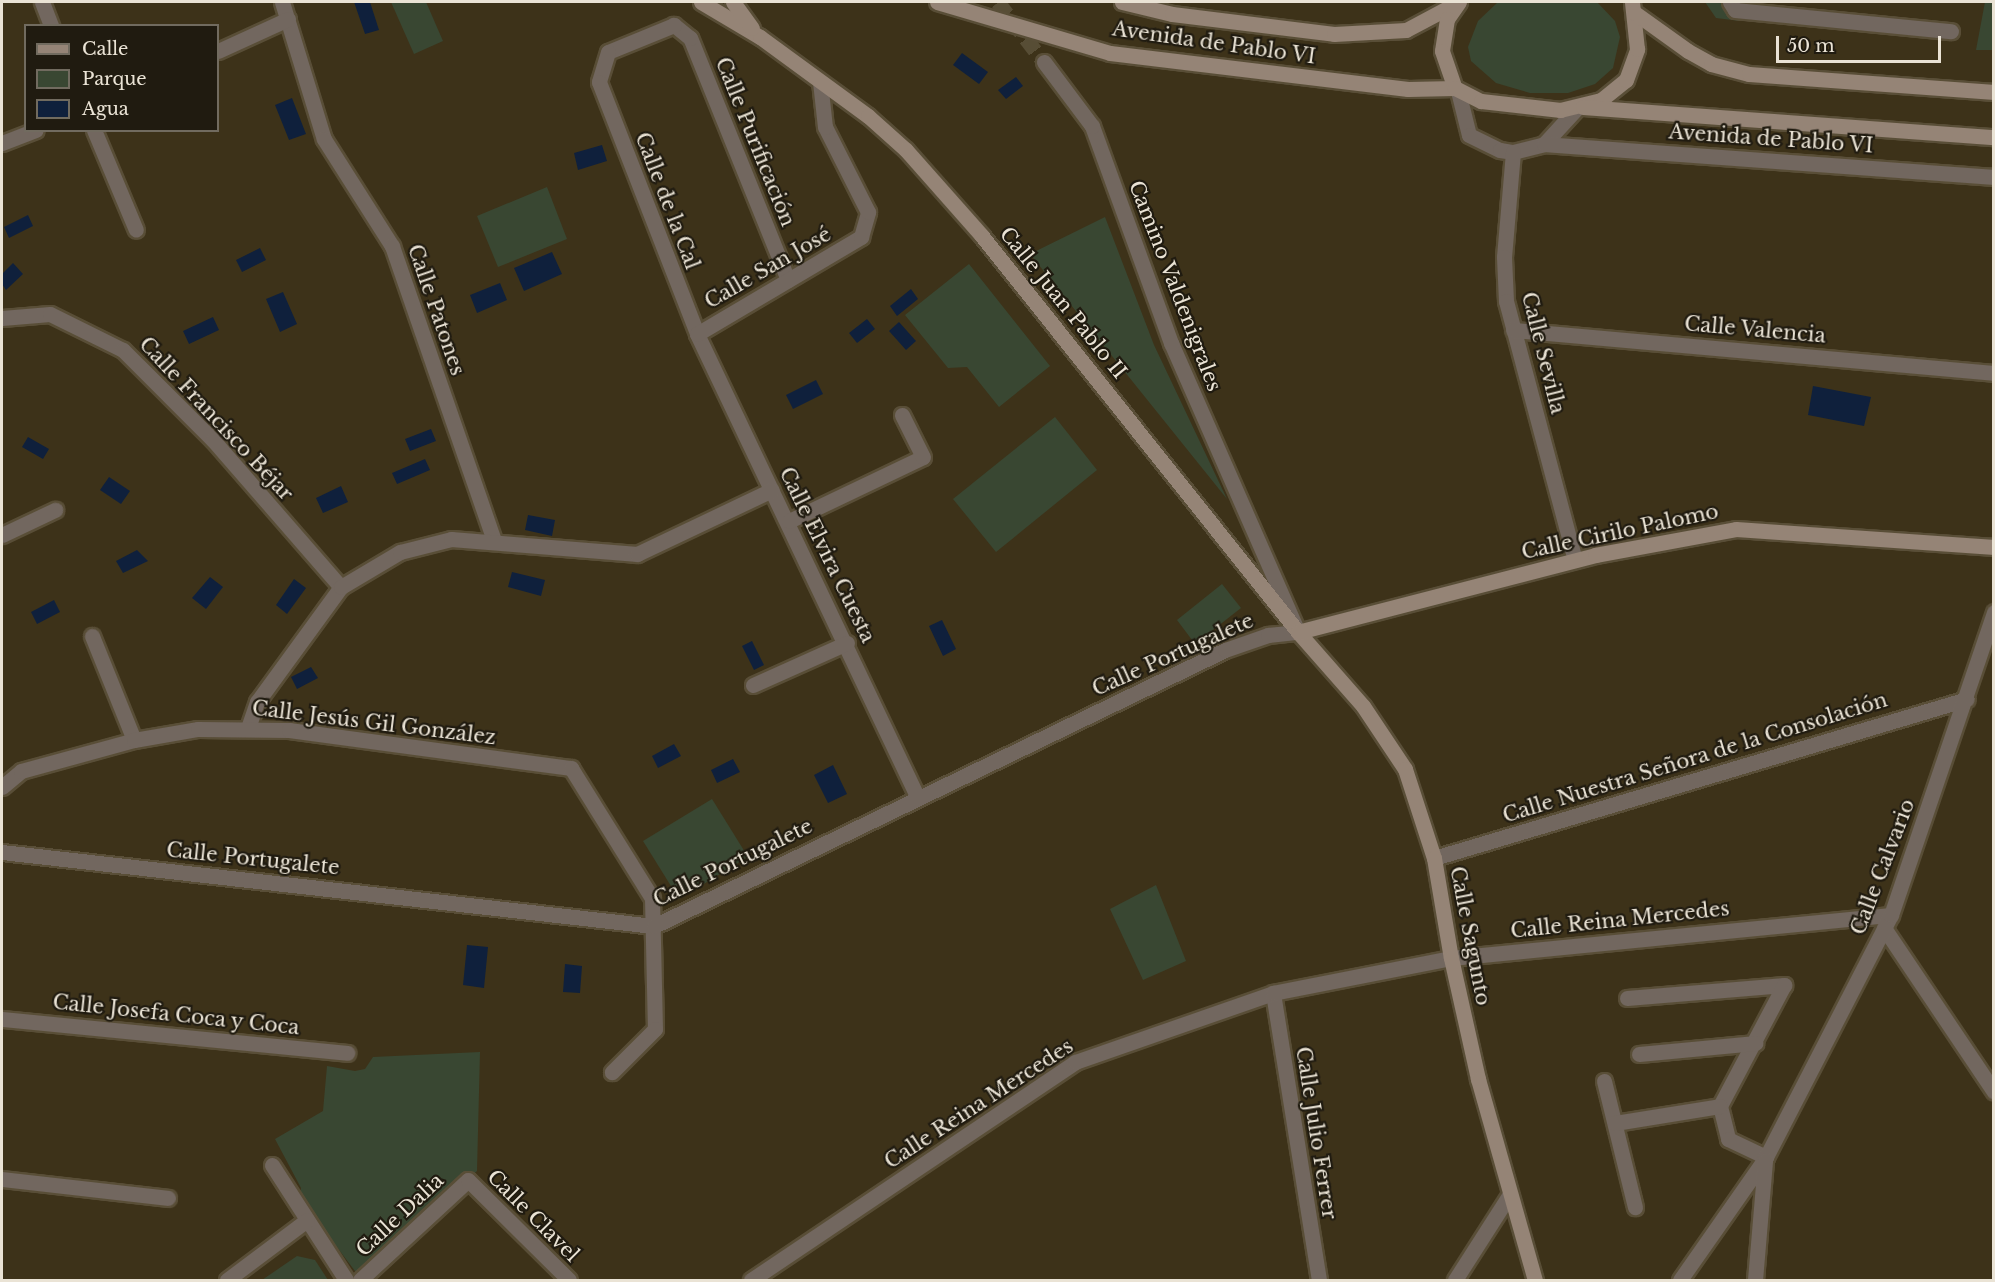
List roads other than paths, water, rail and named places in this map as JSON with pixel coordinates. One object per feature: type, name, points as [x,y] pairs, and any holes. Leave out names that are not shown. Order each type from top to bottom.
[{"type":"street","points":[[42,2],[50,24]]},
{"type":"street","name":"Calle Patones","points":[[282,2],[324,139],[392,246],[494,541]]},
{"type":"street","name":"Calle Juan Pablo II","points":[[701,2],[760,37],[867,116],[906,150],[982,236],[1298,632]]},
{"type":"street","name":"Calle Juan Pablo II","points":[[733,2],[760,37]]},
{"type":"street","name":"Avenida de Pablo VI","points":[[937,2],[1110,53],[1408,89],[1456,89],[1495,104],[1994,136]]},
{"type":"street","points":[[1122,2],[1172,14],[1334,34],[1406,30],[1457,3]]},
{"type":"street","points":[[1730,2],[1735,10],[1951,31]]},
{"type":"street","points":[[1457,3],[1447,19],[1442,51],[1456,89],[1463,117],[1473,139],[1514,152],[1544,144],[1580,108],[1615,90],[1632,71],[1637,50],[1633,7]]},
{"type":"street","points":[[1633,7],[1688,51],[1712,64],[1749,74],[1994,92]]},
{"type":"street","points":[[219,51],[288,19]]},
{"type":"street","name":"Calle de la Cal","points":[[674,25],[608,52],[599,82],[697,334]]},
{"type":"street","name":"Calle Purificación","points":[[674,25],[690,38],[788,280]]},
{"type":"street","name":"Camino Valdenigrales","points":[[1044,62],[1092,126],[1171,343],[1298,632]]},
{"type":"street","name":"Calle San José","points":[[697,334],[861,237],[868,212],[825,128],[820,82]]},
{"type":"street","points":[[2,143],[31,132]]},
{"type":"street","points":[[95,132],[136,230]]},
{"type":"street","name":"Avenida de Pablo VI","points":[[1544,144],[1994,177]]},
{"type":"street","name":"Calle Sevilla","points":[[1514,152],[1504,258],[1506,302],[1575,560]]},
{"type":"street","name":"Calle Francisco Béjar","points":[[2,318],[50,314],[123,350],[213,440],[341,587]]},
{"type":"street","name":"Calle Valencia","points":[[1513,330],[1994,373]]},
{"type":"street","name":"Calle Elvira Cuesta","points":[[697,334],[789,521],[917,796]]},
{"type":"street","points":[[789,521],[923,457],[902,415]]},
{"type":"street","points":[[248,728],[257,702],[341,587],[399,552],[451,539],[637,554],[772,490]]},
{"type":"street","points":[[2,535],[55,510]]},
{"type":"street","name":"Calle Cirilo Palomo","points":[[1298,632],[1575,560],[1736,529],[1992,548]]},
{"type":"street","name":"Calle Calvario","points":[[1766,1157],[1888,921],[1967,699],[1994,612]]},
{"type":"street","name":"Calle Portugalete","points":[[2,852],[654,926],[917,796],[1226,650],[1268,635],[1298,632]]},
{"type":"street","name":"Calle Sagunto","points":[[1298,632],[1363,706],[1405,769],[1434,858],[1451,958],[1478,1079],[1535,1281]]},
{"type":"street","points":[[92,636],[135,740]]},
{"type":"street","points":[[753,685],[847,643]]},
{"type":"street","name":"Calle Nuestra Señora de la Consolación","points":[[1434,858],[1967,699]]},
{"type":"street","name":"Calle Jesús Gil González","points":[[2,787],[21,771],[135,740],[198,729],[248,728],[571,768],[652,898],[654,926]]},
{"type":"street","points":[[1888,921],[1994,1092]]},
{"type":"street","name":"Calle Reina Mercedes","points":[[751,1281],[1075,1062],[1273,993],[1451,958],[1888,921]]},
{"type":"street","points":[[612,1072],[656,1029],[654,926]]},
{"type":"street","points":[[1627,999],[1784,985],[1720,1106],[1728,1139],[1766,1157]]},
{"type":"street","name":"Calle Julio Ferrer","points":[[1273,993],[1319,1281]]},
{"type":"street","name":"Calle Josefa Coca y Coca","points":[[2,1018],[347,1053]]},
{"type":"street","points":[[1639,1054],[1755,1043]]},
{"type":"street","points":[[1604,1081],[1635,1207]]},
{"type":"street","points":[[1615,1123],[1720,1106]]},
{"type":"street","points":[[1680,1281],[1766,1157]]},
{"type":"street","points":[[1755,1281],[1766,1157]]},
{"type":"street","points":[[272,1165],[346,1281]]},
{"type":"street","points":[[2,1179],[168,1198]]},
{"type":"street","name":"Calle Dalia","points":[[360,1281],[468,1180]]},
{"type":"street","name":"Calle Clavel","points":[[468,1180],[568,1281]]},
{"type":"street","points":[[1455,1281],[1510,1194]]},
{"type":"street","points":[[227,1281],[307,1220]]},
{"type":"water","points":[[354,2],[370,2],[379,30],[365,34]]},
{"type":"water","points":[[962,53],[988,72],[979,84],[953,65]]},
{"type":"water","points":[[1016,77],[1023,86],[1006,99],[998,90]]},
{"type":"water","points":[[292,98],[306,134],[289,140],[275,105]]},
{"type":"water","points":[[602,145],[607,161],[578,170],[574,153]]},
{"type":"water","points":[[28,215],[33,226],[9,238],[4,227]]},
{"type":"water","points":[[260,248],[266,260],[242,272],[236,260]]},
{"type":"water","points":[[552,252],[562,274],[524,291],[514,268]]},
{"type":"water","points":[[13,263],[23,274],[6,290],[2,284],[2,274]]},
{"type":"water","points":[[500,283],[507,300],[477,313],[470,295]]},
{"type":"water","points":[[911,289],[918,299],[897,316],[890,306]]},
{"type":"water","points":[[283,292],[297,324],[280,332],[266,299]]},
{"type":"water","points":[[213,317],[219,330],[189,344],[183,331]]},
{"type":"water","points":[[867,319],[875,329],[857,343],[849,333]]},
{"type":"water","points":[[899,322],[916,341],[906,350],[889,331]]},
{"type":"water","points":[[816,380],[823,394],[793,409],[786,395]]},
{"type":"water","points":[[1813,386],[1871,397],[1864,426],[1808,415]]},
{"type":"water","points":[[431,429],[436,441],[410,451],[405,439]]},
{"type":"water","points":[[28,437],[49,449],[43,459],[22,447]]},
{"type":"water","points":[[425,459],[430,470],[397,484],[392,473]]},
{"type":"water","points":[[109,477],[130,491],[121,504],[100,490]]},
{"type":"water","points":[[341,486],[348,502],[323,513],[316,498]]},
{"type":"water","points":[[528,515],[555,520],[552,536],[525,530]]},
{"type":"water","points":[[137,550],[148,561],[123,573],[116,561]]},
{"type":"water","points":[[512,572],[545,580],[541,596],[508,587]]},
{"type":"water","points":[[210,577],[223,587],[206,609],[192,598]]},
{"type":"water","points":[[294,579],[306,588],[287,614],[276,605]]},
{"type":"water","points":[[54,600],[60,612],[37,624],[31,612]]},
{"type":"water","points":[[942,620],[956,649],[943,656],[929,626]]},
{"type":"water","points":[[752,641],[764,665],[754,670],[742,646]]},
{"type":"water","points":[[311,667],[318,678],[297,689],[291,677]]},
{"type":"water","points":[[674,744],[681,756],[658,768],[652,756]]},
{"type":"water","points":[[733,759],[740,772],[717,783],[711,770]]},
{"type":"water","points":[[833,765],[847,794],[828,803],[814,775]]},
{"type":"water","points":[[467,945],[488,947],[484,988],[463,985]]},
{"type":"water","points":[[565,964],[582,966],[580,993],[563,992]]},
{"type":"tunnel","points":[[998,2],[1044,62]]}]
